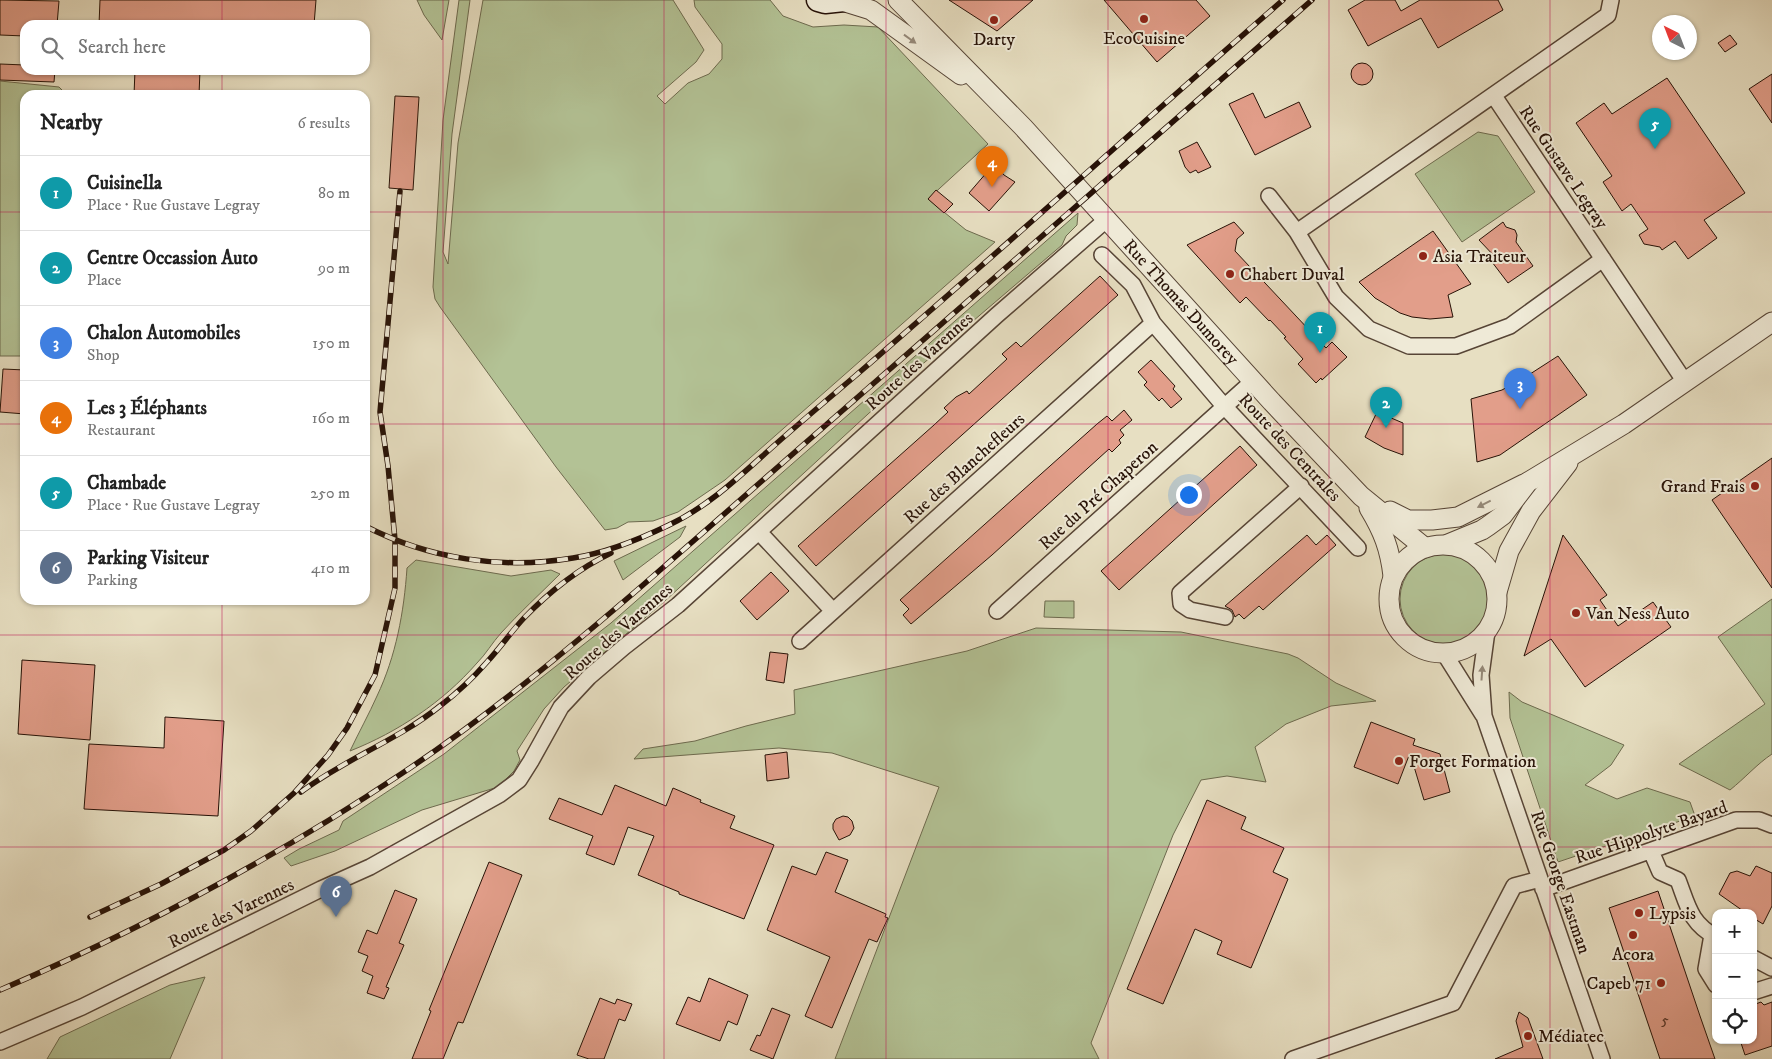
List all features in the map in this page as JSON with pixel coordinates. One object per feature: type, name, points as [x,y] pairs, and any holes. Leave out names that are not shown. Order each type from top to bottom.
[{"type":"main road","points":[[818,0],[824,2],[843,0]]},
{"type":"street","name":"Rue Thomas Dumorey","points":[[843,0],[871,10],[1003,106]]},
{"type":"street","name":"Rue Thomas Dumorey","points":[[898,0],[1003,106],[1253,381],[1361,496],[1424,547]]},
{"type":"street","points":[[1297,232],[1608,15],[1611,0]]},
{"type":"street","name":"Rue Gustave Legray","points":[[1494,96],[1686,382]]},
{"type":"street","points":[[1268,196],[1297,232],[1336,297],[1369,329],[1409,346],[1456,346],[1510,326],[1603,259]]},
{"type":"street","name":"Route des Varennes","points":[[0,1042],[82,1007],[370,866],[500,796],[519,780],[561,707],[589,676],[678,605],[998,315],[1106,220]]},
{"type":"street","name":"Route des Centrales","points":[[1102,255],[1133,285],[1153,323],[1224,406],[1358,548]]},
{"type":"street","points":[[1361,496],[1408,520],[1458,517],[1528,482],[1624,424],[1772,322]]},
{"type":"street","name":"Rue des Blanchefleurs","points":[[800,641],[1153,323]]},
{"type":"street","name":"Rue du Pré Chaperon","points":[[997,612],[1253,381]]},
{"type":"street","points":[[1528,482],[1503,515],[1482,530],[1448,544],[1424,547],[1406,558],[1393,576],[1389,594],[1390,612],[1397,629],[1410,642],[1426,650],[1444,653],[1468,647],[1487,631],[1496,612],[1497,592],[1509,551],[1531,511],[1575,454]]},
{"type":"street","points":[[1225,617],[1190,610],[1181,604],[1180,593],[1301,486]]},
{"type":"street","name":"Rue Thomas Dumorey","points":[[1361,496],[1379,523],[1386,540],[1391,554],[1393,576]]},
{"type":"street","points":[[758,532],[833,611]]},
{"type":"street","points":[[1448,544],[1466,549],[1481,559],[1492,574],[1497,592]]},
{"type":"street","name":"Rue George Eastman","points":[[1484,716],[1481,676],[1487,631]]},
{"type":"street","name":"Rue George Eastman","points":[[1444,653],[1484,716],[1602,1059]]},
{"type":"street","name":"Rue Hippolyte Bayard","points":[[1293,1059],[1454,1004],[1514,886],[1542,884],[1651,851],[1736,820],[1759,820],[1772,825]]},
{"type":"street","points":[[1651,851],[1660,872],[1678,880],[1692,918],[1705,931],[1712,935]]},
{"type":"street","points":[[1712,944],[1706,969],[1712,979]]},
{"type":"street","points":[[1757,960],[1772,968]]},
{"type":"street","points":[[1757,991],[1772,986]]},
{"type":"green space","points":[[417,0],[449,0],[442,40],[424,15]]},
{"type":"green space","points":[[459,0],[470,0],[452,134],[443,252],[448,264],[458,143],[483,0],[673,0],[704,50],[696,62],[657,96],[665,104],[688,83],[709,74],[722,59],[722,44],[695,7],[694,0],[770,0],[783,16],[813,27],[844,25],[878,27],[988,144],[928,199],[966,230],[995,242],[725,480],[678,512],[653,521],[628,522],[617,528],[605,530],[556,467],[435,299],[433,287],[443,120]]},
{"type":"green space","points":[[0,81],[59,87],[62,90],[20,90],[20,356],[0,356]]},
{"type":"green space","points":[[1478,132],[1498,136],[1535,192],[1462,242],[1415,174]]},
{"type":"green space","points":[[1078,213],[1077,225],[1066,236],[1062,245],[918,368],[666,600],[564,687],[544,709],[517,751],[520,760],[514,771],[498,787],[422,810],[335,851],[291,866],[284,858],[339,830],[343,821],[444,754],[611,623]]},
{"type":"green space","points":[[686,526],[680,537],[623,580],[614,561]]},
{"type":"green space","points":[[1445,554],[1462,558],[1477,567],[1486,582],[1490,599],[1486,616],[1477,631],[1462,640],[1445,644],[1428,640],[1413,631],[1404,616],[1400,599],[1404,582],[1413,567],[1428,558]]},
{"type":"green space","points":[[416,560],[511,576],[551,570],[560,574],[508,626],[480,660],[450,691],[402,725],[350,751],[384,681],[398,634],[407,568]]},
{"type":"green space","points":[[1772,599],[1772,754],[1730,790],[1679,764],[1765,704],[1718,637]]},
{"type":"green space","points":[[1045,601],[1074,601],[1074,618],[1044,617]]},
{"type":"green space","points":[[1036,628],[1181,632],[1288,654],[1298,658],[1336,683],[1376,701],[1331,706],[1286,724],[1255,747],[1266,782],[1227,776],[1201,780],[1173,835],[1091,1043],[1099,1059],[835,1059],[939,787],[832,753],[779,748],[634,759],[643,749],[695,741],[795,714],[794,690],[967,651]]},
{"type":"green space","points":[[1509,692],[1522,702],[1624,745],[1611,765],[1585,785],[1617,799],[1647,788],[1690,802],[1695,816],[1558,862],[1510,718]]},
{"type":"green space","points":[[205,977],[170,1059],[47,1059],[60,1037],[170,985]]},
{"type":"building","points":[[0,0],[59,1],[57,20],[20,20],[20,36],[0,35]]},
{"type":"building","points":[[100,0],[316,0],[314,20],[99,20]]},
{"type":"building","name":"Darty","points":[[949,0],[1033,0],[997,31]]},
{"type":"building","name":"EcoCuisine","points":[[1104,0],[1196,0],[1210,16],[1157,62]]},
{"type":"building","points":[[1365,0],[1395,0],[1401,11],[1420,0],[1498,0],[1503,10],[1438,48],[1421,18],[1368,46],[1348,10]]},
{"type":"building","points":[[1730,35],[1737,44],[1725,52],[1718,43]]},
{"type":"building","points":[[1362,63],[1370,66],[1373,74],[1370,82],[1362,85],[1354,82],[1351,74],[1354,66]]},
{"type":"building","points":[[0,64],[20,65],[20,75],[55,75],[54,82],[0,80]]},
{"type":"building","points":[[1772,74],[1772,123],[1749,89]]},
{"type":"building","points":[[135,75],[200,75],[199,90],[134,90]]},
{"type":"building","points":[[1667,78],[1745,193],[1704,220],[1717,238],[1688,259],[1675,241],[1662,250],[1660,247],[1644,244],[1639,235],[1648,229],[1631,204],[1622,211],[1603,182],[1612,176],[1576,123],[1604,103],[1612,114]]},
{"type":"building","points":[[1253,93],[1265,118],[1299,102],[1311,127],[1255,155],[1229,104]]},
{"type":"building","points":[[395,96],[419,97],[413,190],[389,188]]},
{"type":"building","points":[[1197,142],[1211,167],[1198,173],[1196,170],[1190,173],[1185,167],[1179,151]]},
{"type":"building","points":[[994,164],[1004,175],[1015,182],[989,211],[969,193]]},
{"type":"building","points":[[936,190],[953,204],[944,213],[928,199]]},
{"type":"building","points":[[1234,222],[1244,233],[1237,239],[1235,251],[1326,348],[1332,342],[1347,357],[1322,380],[1321,378],[1316,383],[1298,364],[1303,359],[1284,338],[1286,337],[1246,297],[1240,303],[1187,245]]},
{"type":"building","points":[[1503,222],[1506,227],[1515,230],[1517,235],[1516,242],[1533,266],[1508,283],[1492,262],[1497,259],[1479,240]]},
{"type":"building","name":"Asia Traiteur","points":[[1433,231],[1471,284],[1448,295],[1453,317],[1430,319],[1412,317],[1400,313],[1375,298],[1359,282]]},
{"type":"building","points":[[1100,276],[1118,295],[816,566],[798,546],[948,412],[944,408],[956,397],[967,391],[969,394],[1007,359],[1002,354],[1016,342],[1021,347]]},
{"type":"building","points":[[1558,356],[1587,395],[1500,455],[1477,462],[1471,399],[1502,390]]},
{"type":"building","points":[[1151,360],[1175,386],[1173,389],[1182,399],[1171,408],[1162,398],[1159,401],[1144,385],[1147,382],[1138,372]]},
{"type":"building","points":[[3,369],[20,370],[20,414],[0,412]]},
{"type":"building","points":[[1124,410],[1132,420],[1120,430],[1124,435],[1119,440],[1121,443],[1112,452],[1109,449],[992,555],[911,624],[903,615],[909,609],[900,600],[1097,424],[1107,416],[1112,421]]},
{"type":"building","points":[[1377,412],[1403,423],[1403,455],[1384,448],[1365,437]]},
{"type":"building","points":[[1240,446],[1257,465],[1119,590],[1101,571]]},
{"type":"building","points":[[1772,458],[1772,588],[1712,500]]},
{"type":"building","points":[[1307,535],[1316,545],[1327,535],[1336,545],[1263,610],[1259,606],[1244,619],[1239,614],[1235,617],[1232,610],[1225,606]]},
{"type":"building","name":"Van Ness Auto","points":[[1563,535],[1607,595],[1600,600],[1618,626],[1653,602],[1671,627],[1585,687],[1551,639],[1524,656]]},
{"type":"building","points":[[771,572],[789,591],[757,620],[740,601]]},
{"type":"building","points":[[770,652],[788,654],[784,683],[766,680]]},
{"type":"building","points":[[22,660],[95,665],[90,740],[18,734]]},
{"type":"building","points":[[165,717],[224,721],[218,816],[84,809],[89,744],[164,748]]},
{"type":"building","name":"Forget Formation","points":[[1371,722],[1415,739],[1413,745],[1440,754],[1450,792],[1424,800],[1410,753],[1398,784],[1354,767]]},
{"type":"building","points":[[787,752],[789,778],[767,781],[765,755]]},
{"type":"building","points":[[615,785],[666,806],[673,788],[701,800],[700,802],[735,816],[730,828],[774,845],[744,919],[679,894],[679,892],[638,875],[654,836],[628,827],[614,865],[586,854],[593,836],[549,819],[559,798],[602,815]]},
{"type":"building","points":[[1207,800],[1246,817],[1241,829],[1284,848],[1273,872],[1288,879],[1251,968],[1217,954],[1222,941],[1195,929],[1163,1004],[1127,989]]},
{"type":"building","points":[[843,816],[848,817],[852,821],[854,828],[850,835],[839,840],[833,829],[833,824],[836,819]]},
{"type":"building","points":[[826,852],[848,860],[835,892],[886,914],[885,917],[888,918],[877,942],[869,939],[832,1028],[805,1016],[830,957],[767,930],[792,866],[816,875]]},
{"type":"building","points":[[489,862],[522,875],[463,1023],[458,1022],[443,1059],[412,1059],[431,1011],[429,1010]]},
{"type":"building","points":[[1756,866],[1772,873],[1772,906],[1763,924],[1757,920],[1757,909],[1740,909],[1719,894],[1730,873],[1737,871],[1750,876]]},
{"type":"building","points":[[395,890],[417,899],[399,943],[404,945],[386,987],[389,988],[384,999],[367,993],[373,976],[362,971],[368,956],[358,952],[367,930],[377,934]]},
{"type":"building","points":[[1658,891],[1715,1059],[1660,1059],[1609,908]]},
{"type":"building","points":[[709,978],[748,995],[737,1025],[728,1021],[720,1041],[676,1024],[688,997],[700,1002]]},
{"type":"building","points":[[600,998],[615,1004],[617,999],[632,1004],[625,1021],[619,1019],[604,1059],[589,1059],[577,1055]]},
{"type":"building","points":[[1761,1002],[1764,1005],[1772,1002],[1772,1046],[1745,1055],[1741,1044],[1757,1044],[1757,1004]]},
{"type":"building","points":[[772,1008],[790,1015],[773,1059],[750,1050],[757,1035],[760,1036]]},
{"type":"building","name":"Médiatec","points":[[1519,1012],[1528,1018],[1543,1059],[1495,1059],[1523,1047],[1516,1021]]},
{"type":"railway","points":[[370,528],[415,547],[440,554],[466,559],[520,563],[573,558],[598,553],[635,540],[684,517],[713,498],[739,477],[1283,0]]},
{"type":"railway","points":[[0,990],[104,943],[206,891],[305,835],[401,774],[495,707],[643,585],[1312,0]]},
{"type":"railway","points":[[90,917],[161,884],[224,850],[251,831],[294,793],[328,755],[347,728],[375,675],[395,588],[395,540],[388,466],[380,412],[400,191]]},
{"type":"railway","points":[[301,792],[335,769],[407,729],[440,706],[476,674],[524,618],[544,599],[564,582],[611,553]]},
{"type":"place","name":"EcoCuisine","points":[[1144,19]]},
{"type":"place","name":"Darty","points":[[994,20]]},
{"type":"place","name":"Chambade","points":[[1655,149]]},
{"type":"place","name":"Les 3 Éléphants","points":[[992,187]]},
{"type":"place","name":"Asia Traiteur","points":[[1423,256]]},
{"type":"place","name":"Chabert Duval","points":[[1230,274]]},
{"type":"place","name":"Cuisinella","points":[[1320,353]]},
{"type":"place","name":"Chalon Automobiles","points":[[1520,409]]},
{"type":"place","name":"Centre Occassion Auto","points":[[1386,428]]},
{"type":"place","name":"Grand Frais","points":[[1755,486]]},
{"type":"place","name":"Van Ness Auto","points":[[1576,613]]},
{"type":"place","name":"Forget Formation","points":[[1399,761]]},
{"type":"place","name":"Lypsis","points":[[1639,913]]},
{"type":"place","name":"Parking Visiteur","points":[[336,917]]},
{"type":"place","name":"Acora","points":[[1633,935]]},
{"type":"place","name":"Capeb 71","points":[[1661,983]]},
{"type":"place","name":"Médiatec","points":[[1528,1036]]}]
